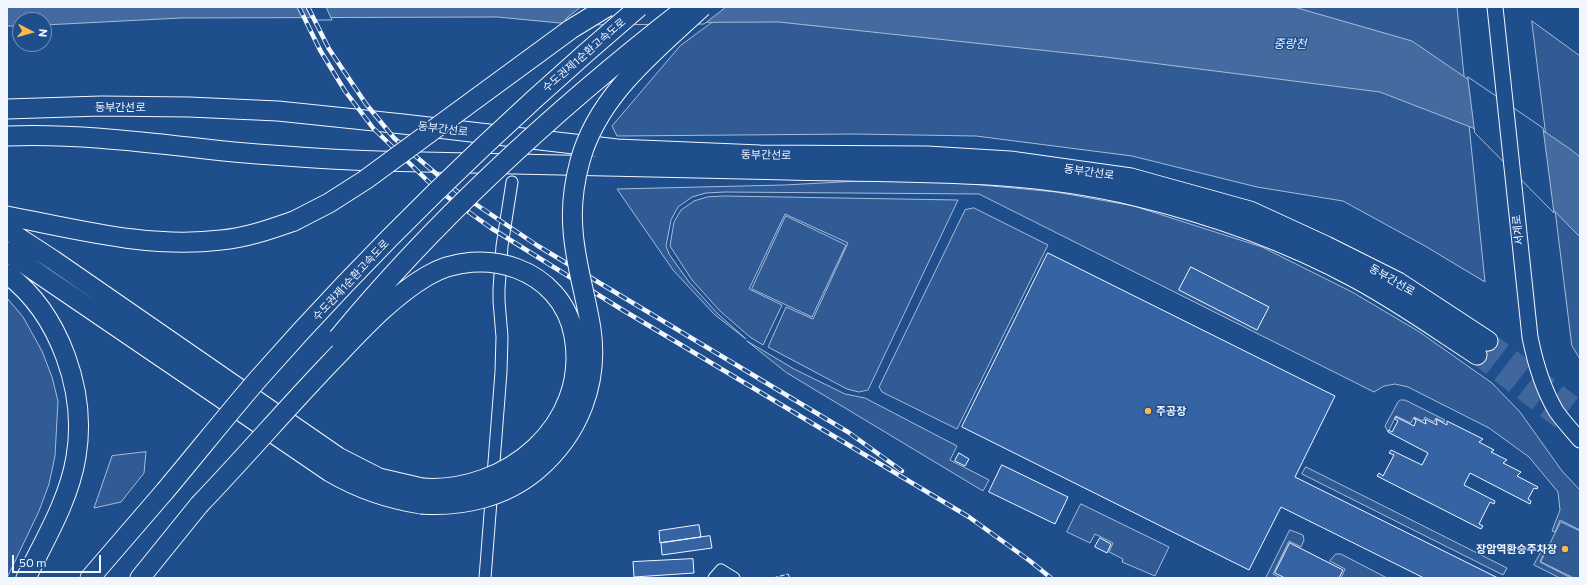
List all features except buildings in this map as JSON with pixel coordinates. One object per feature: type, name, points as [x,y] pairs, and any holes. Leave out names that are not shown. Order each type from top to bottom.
[{"type":"highway","points":[[7,216],[135,240],[180,242],[221,240],[260,232],[294,221],[329,203],[365,180],[571,29],[607,7]]},
{"type":"highway","name":"수도권제1순환고속도로","points":[[90,578],[260,378],[409,219],[472,157],[567,68],[639,7]]},
{"type":"highway","points":[[140,578],[196,508],[367,304],[439,227],[504,164],[590,85],[687,7]]},
{"type":"highway","points":[[7,230],[53,260],[338,457],[380,478],[422,496],[461,504],[489,497],[511,487],[543,464],[557,451],[576,424],[589,389],[593,362],[591,329],[573,230],[574,191],[580,162],[592,130],[615,93],[640,65],[702,7]]},
{"type":"highway","name":"동부간선로","points":[[7,109],[101,106],[190,107],[278,111],[617,149],[760,155],[927,156],[1010,161],[1132,178],[1250,211],[1312,239],[1398,282],[1482,348],[1309,254],[1225,222],[1202,215],[1136,196],[1059,181],[940,171],[793,170],[361,160],[236,152],[82,137],[7,136]]},
{"type":"highway","points":[[7,252],[330,472],[374,493],[396,500],[422,496],[448,488],[477,483],[513,466],[541,442],[552,428],[566,403],[572,385],[576,358],[572,327],[561,305],[553,294],[536,278],[521,269],[502,263],[473,262],[446,267],[418,282],[357,334],[196,508]]},
{"type":"highway","points":[[7,274],[15,280],[39,307],[60,342],[70,371],[76,399],[78,424],[76,457],[68,488],[26,578]]},
{"type":"main road","name":"서계로","points":[[1495,7],[1496,33],[1530,337],[1534,360],[1548,395],[1557,411],[1580,440]]},
{"type":"main road","points":[[1496,33],[1506,7]]},
{"type":"street","points":[[485,578],[501,372],[502,337],[499,289],[502,246],[512,182]]},
{"type":"street","points":[[714,578],[721,570],[734,578]]},
{"type":"shaded area","points":[[733,7],[1457,7],[1485,282],[1425,246],[1343,201],[1257,187],[1132,156],[976,136],[854,134],[617,136],[612,126],[680,46]]},
{"type":"shaded area","points":[[1532,21],[1580,56],[1580,359],[1572,346]]},
{"type":"shaded area","points":[[879,180],[939,181],[1056,192],[1134,206],[1262,247],[1352,292],[1418,331],[1492,383],[1520,412],[1562,471],[1580,490],[1580,530],[1560,520],[1555,532],[1552,531],[1560,510],[1558,492],[1529,457],[1489,428],[1408,387],[1395,384],[1384,386],[1374,392],[979,194],[725,192],[706,193],[692,197],[678,207],[671,220],[666,246],[669,254],[689,282],[717,313],[746,339],[715,315],[673,270],[617,189],[784,185]]},
{"type":"shaded area","points":[[724,196],[958,200],[868,390],[859,392],[847,389],[768,347],[786,307],[813,319],[848,243],[785,214],[749,289],[782,305],[763,345],[750,337],[720,311],[692,280],[670,246],[674,222],[681,210],[694,201],[707,197]]},
{"type":"shaded area","points":[[974,208],[1048,245],[957,429],[882,392],[879,387],[965,210]]},
{"type":"shaded area","points":[[786,216],[846,245],[812,317],[752,289]]},
{"type":"shaded area","points":[[7,298],[23,317],[42,351],[52,377],[58,401],[55,456],[49,484],[39,511],[7,578]]},
{"type":"shaded area","points":[[747,341],[794,369],[845,394],[865,398],[957,446],[950,460],[989,480],[983,491],[787,373]]},
{"type":"shaded area","points":[[1405,400],[1445,420],[1444,422],[1436,418],[1434,422],[1425,417],[1423,421],[1414,417],[1411,423],[1396,416],[1388,432],[1385,426],[1398,402]]},
{"type":"shaded area","points":[[146,452],[144,473],[121,502],[94,508],[112,456]]},
{"type":"shaded area","points":[[1306,467],[1507,568],[1503,575],[1302,474]]},
{"type":"shaded area","points":[[1081,504],[1169,547],[1155,576],[1122,562],[1123,559],[1109,552],[1113,543],[1095,534],[1090,543],[1067,532]]},
{"type":"shaded area","points":[[1561,522],[1580,531],[1580,578],[1574,578],[1541,562]]},
{"type":"shaded area","points":[[1290,530],[1303,535],[1304,540],[1301,547],[1289,541],[1273,574],[1281,578],[1266,578]]},
{"type":"shaded area","points":[[1543,549],[1545,551],[1540,562],[1571,578],[1560,578],[1534,565]]},
{"type":"shaded area","points":[[1336,554],[1341,554],[1387,578],[1341,578],[1345,569],[1330,561]]},
{"type":"water","name":"중랑천","points":[[7,7],[1294,7],[1412,41],[1580,157],[1580,237],[1473,128],[1380,92],[1105,57],[779,22],[560,23],[497,17],[181,18],[52,25],[52,12],[12,12],[12,26],[7,26]]},
{"type":"pier","points":[[306,7],[326,7],[332,20],[313,20]]},
{"type":"pier","points":[[581,7],[726,7],[704,24],[569,25],[566,19]]},
{"type":"pier","points":[[1468,77],[1543,128],[1554,213],[1475,133]]},
{"type":"tunnel","points":[[1488,341],[1580,411]]},
{"type":"tunnel","points":[[1477,355],[1566,424]]},
{"type":"railway","points":[[299,7],[320,50],[345,91],[373,128],[435,188],[491,228],[621,309],[969,517],[1051,578]]},
{"type":"railway","points":[[308,7],[329,49],[366,104],[394,138],[459,193],[538,246],[848,432],[902,471]]},
{"type":"fence","points":[[773,578],[788,574],[790,578]]},
{"type":"place","name":"주공장","points":[[1148,411]]},
{"type":"place","name":"장암역환승주차장","points":[[1565,549]]}]
